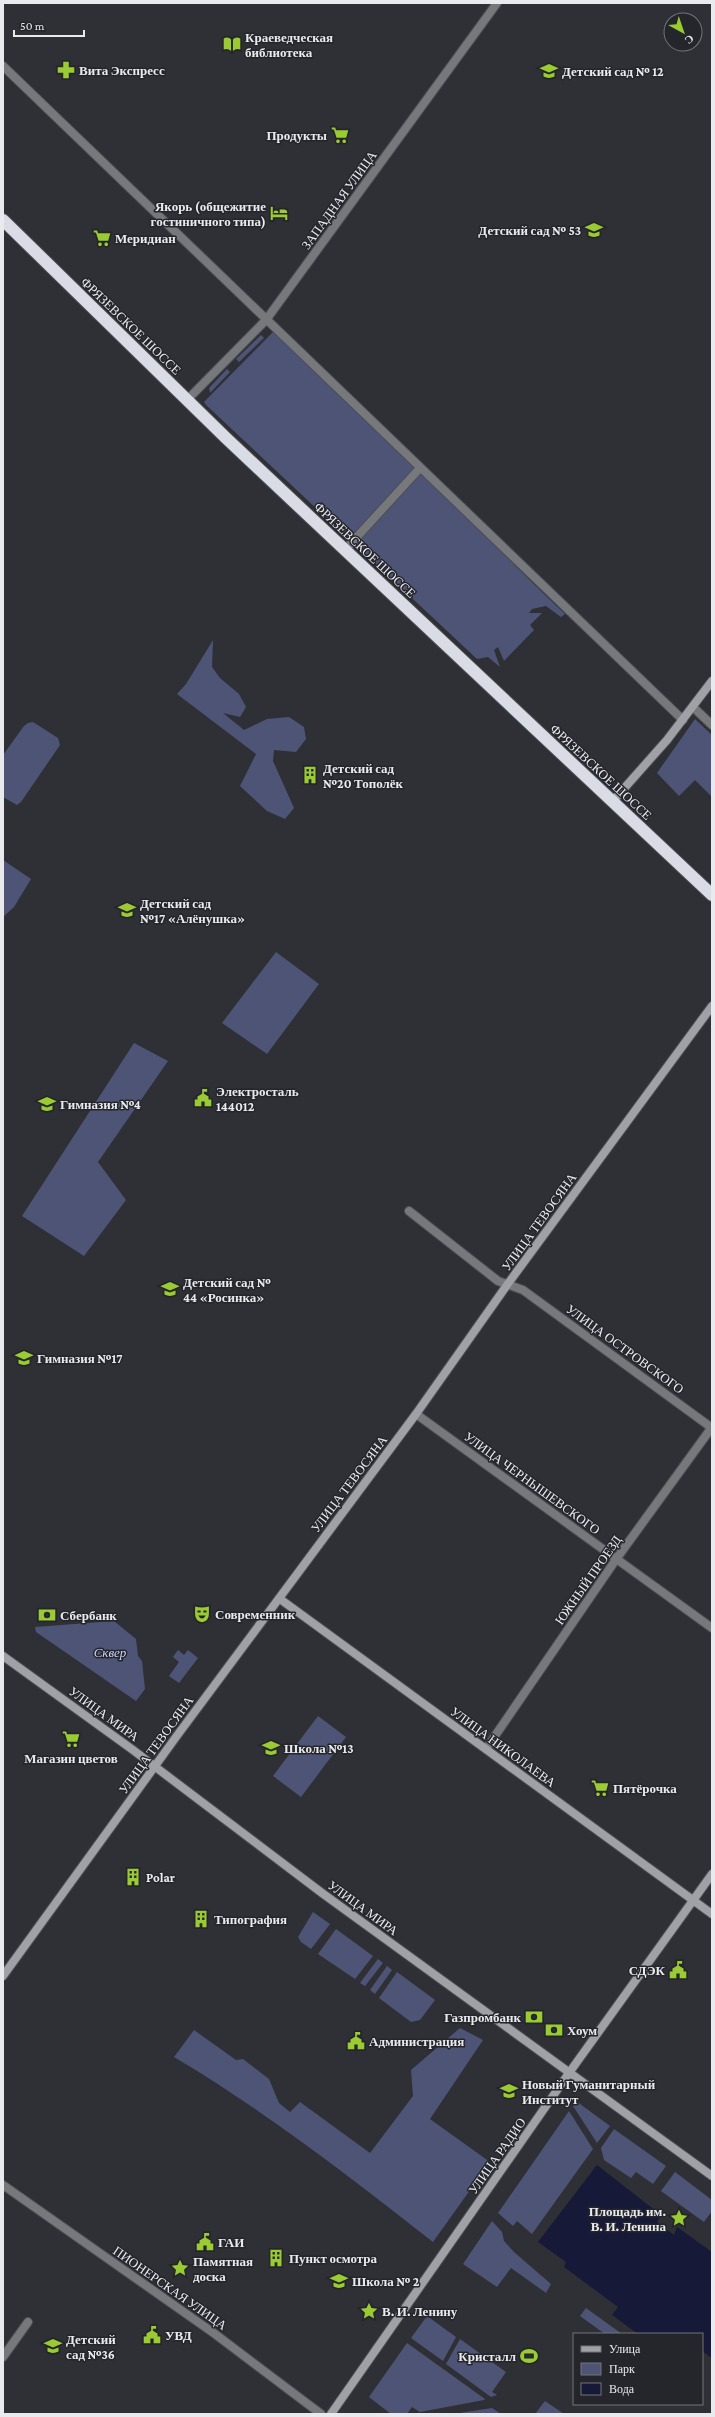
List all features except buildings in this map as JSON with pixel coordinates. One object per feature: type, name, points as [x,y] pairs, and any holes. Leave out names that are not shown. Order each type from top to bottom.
[{"type":"highway","name":"ФРЯЗЕВСКОЕ ШОССЕ","points":[[3,220],[187,400],[712,895]]},
{"type":"main road","points":[[612,802],[683,720],[712,681]]},
{"type":"main road","name":"УЛИЦА ТЕВОСЯНА","points":[[3,1976],[154,1767],[416,1414],[507,1285],[712,1006]]},
{"type":"main road","name":"УЛИЦА НИКОЛАЕВА","points":[[280,1599],[692,1901],[712,1914]]},
{"type":"main road","name":"УЛИЦА МИРА","points":[[3,1656],[322,1893],[712,2176]]},
{"type":"main road","name":"УЛИЦА РАДИО","points":[[331,2414],[569,2073],[712,1874]]},
{"type":"street","name":"ЗАПАДНАЯ УЛИЦА","points":[[187,400],[266,320],[497,3]]},
{"type":"street","points":[[3,66],[683,720]]},
{"type":"street","points":[[345,550],[420,468]]},
{"type":"street","points":[[693,707],[712,725]]},
{"type":"street","points":[[409,1211],[479,1267],[507,1285]]},
{"type":"street","name":"УЛИЦА ОСТРОВСКОГО","points":[[507,1285],[523,1290],[712,1427]]},
{"type":"street","name":"УЛИЦА ЧЕРНЫШЕВСКОГО","points":[[416,1414],[712,1628]]},
{"type":"street","name":"ЮЖНЫЙ ПРОЕЗД","points":[[486,1749],[617,1558],[712,1427]]},
{"type":"street","name":"ПИОНЕРСКАЯ УЛИЦА","points":[[3,2185],[215,2334],[321,2414]]},
{"type":"street","points":[[3,2357],[28,2322]]},
{"type":"green space","points":[[276,329],[565,614],[561,617],[546,606],[532,609],[529,613],[542,613],[530,625],[534,630],[504,661],[498,647],[494,650],[500,667],[488,657],[477,659],[206,405],[204,402]]},
{"type":"green space","points":[[261,335],[264,338],[239,362],[236,359]]},
{"type":"green space","points":[[227,369],[230,372],[210,393],[209,388]]},
{"type":"green space","points":[[213,640],[212,667],[220,678],[239,694],[246,707],[240,717],[223,713],[244,730],[267,719],[289,717],[304,727],[306,739],[296,752],[274,750],[273,761],[294,808],[285,819],[267,811],[240,786],[256,754],[177,694],[186,684]]},
{"type":"green space","points":[[695,719],[712,735],[712,797],[695,780],[679,796],[657,773]]},
{"type":"green space","points":[[33,722],[58,738],[60,745],[21,802],[17,805],[3,797],[3,755],[24,726]]},
{"type":"green space","points":[[3,860],[31,879],[14,907],[3,917]]},
{"type":"green space","points":[[276,952],[319,984],[267,1054],[222,1023]]},
{"type":"green space","points":[[134,1043],[168,1061],[98,1162],[126,1200],[84,1256],[22,1216]]},
{"type":"green space","name":"Сквер","points":[[114,1621],[136,1639],[138,1656],[142,1661],[145,1689],[136,1701],[36,1632],[35,1627]]},
{"type":"green space","points":[[178,1650],[184,1655],[188,1650],[198,1658],[179,1683],[169,1676],[179,1662],[173,1657]]},
{"type":"green space","points":[[318,1716],[346,1737],[301,1797],[273,1776]]},
{"type":"green space","points":[[313,1912],[330,1924],[311,1949],[301,1942],[298,1937]]},
{"type":"green space","points":[[336,1929],[373,1956],[355,1979],[318,1954]]},
{"type":"green space","points":[[378,1959],[383,1963],[365,1986],[360,1983]]},
{"type":"green space","points":[[387,1966],[392,1970],[375,1994],[370,1990]]},
{"type":"green space","points":[[397,1972],[435,2000],[420,2020],[411,2022],[379,1998]]},
{"type":"green space","points":[[460,2028],[483,2040],[430,2119],[490,2162],[433,2242],[339,2169],[274,2122],[174,2057],[194,2030],[236,2060],[243,2059],[269,2079],[279,2103],[290,2112],[300,2102],[370,2153],[413,2096],[411,2070]]},
{"type":"green space","points":[[576,2101],[610,2126],[597,2143],[573,2106]]},
{"type":"green space","points":[[569,2111],[593,2149],[532,2234],[517,2221],[513,2226],[498,2213]]},
{"type":"green space","points":[[614,2129],[666,2166],[653,2184],[636,2172],[631,2178],[604,2160],[601,2148]]},
{"type":"green space","points":[[675,2172],[712,2200],[712,2211],[704,2222],[661,2191]]},
{"type":"green space","points":[[492,2221],[502,2232],[504,2241],[514,2252],[551,2284],[546,2293],[511,2268],[497,2287],[463,2264]]},
{"type":"green space","points":[[586,2308],[621,2333],[604,2333],[580,2316]]},
{"type":"green space","points":[[427,2316],[456,2337],[443,2361],[411,2338]]},
{"type":"green space","points":[[460,2339],[506,2372],[492,2392],[497,2395],[491,2397],[446,2364]]},
{"type":"green space","points":[[407,2343],[485,2399],[420,2412],[412,2407],[407,2414],[391,2414],[369,2397]]},
{"type":"green space","points":[[545,2401],[564,2414],[535,2414]]},
{"type":"green space","points":[[492,2408],[501,2414],[453,2414]]},
{"type":"water","points":[[597,2165],[661,2215],[657,2222],[674,2235],[677,2227],[712,2252],[712,2358],[703,2352],[703,2333],[637,2333],[612,2315],[618,2307],[564,2267],[566,2262],[538,2242]]},
{"type":"place","name":"Краеведческая библиотека","points":[[232,44]]},
{"type":"place","name":"Вита Экспресс","points":[[66,70]]},
{"type":"place","name":"Детский сад № 12","points":[[549,71]]},
{"type":"place","name":"Продукты","points":[[340,135]]},
{"type":"place","name":"Якорь (общежитие гостиничного типа)","points":[[279,213]]},
{"type":"place","name":"Детский сад № 53","points":[[594,230]]},
{"type":"place","name":"Меридиан","points":[[102,238]]},
{"type":"place","name":"Детский сад №20 Тополёк","points":[[310,775]]},
{"type":"place","name":"Детский сад №17 «Алёнушка»","points":[[127,910]]},
{"type":"place","name":"Электросталь 144012","points":[[203,1098]]},
{"type":"place","name":"Гимназия №4","points":[[47,1104]]},
{"type":"place","name":"Детский сад № 44 «Росинка»","points":[[170,1289]]},
{"type":"place","name":"Гимназия №17","points":[[24,1358]]},
{"type":"place","name":"Современник","points":[[202,1614]]},
{"type":"place","name":"Сбербанк","points":[[47,1615]]},
{"type":"place","name":"Магазин цветов","points":[[71,1739]]},
{"type":"place","name":"Школа №13","points":[[271,1748]]},
{"type":"place","name":"Пятёрочка","points":[[600,1788]]},
{"type":"place","name":"Polar","points":[[133,1877]]},
{"type":"place","name":"Типография","points":[[201,1919]]},
{"type":"place","name":"СДЭК","points":[[678,1970]]},
{"type":"place","name":"Газпромбанк","points":[[534,2017]]},
{"type":"place","name":"Хоум","points":[[554,2030]]},
{"type":"place","name":"Администрация","points":[[356,2041]]},
{"type":"place","name":"Новый Гуманитарный Институт","points":[[509,2091]]},
{"type":"place","name":"Площадь им. В. И. Ленина","points":[[679,2218]]},
{"type":"place","name":"ГАИ","points":[[205,2242]]},
{"type":"place","name":"Пункт осмотра","points":[[276,2258]]},
{"type":"place","name":"Памятная доска","points":[[180,2268]]},
{"type":"place","name":"Школа № 2","points":[[339,2281]]},
{"type":"place","name":"В. И. Ленину","points":[[369,2311]]},
{"type":"place","name":"УВД","points":[[152,2335]]},
{"type":"place","name":"Детский сад №36","points":[[53,2346]]},
{"type":"place","name":"Кристалл","points":[[529,2356]]}]
